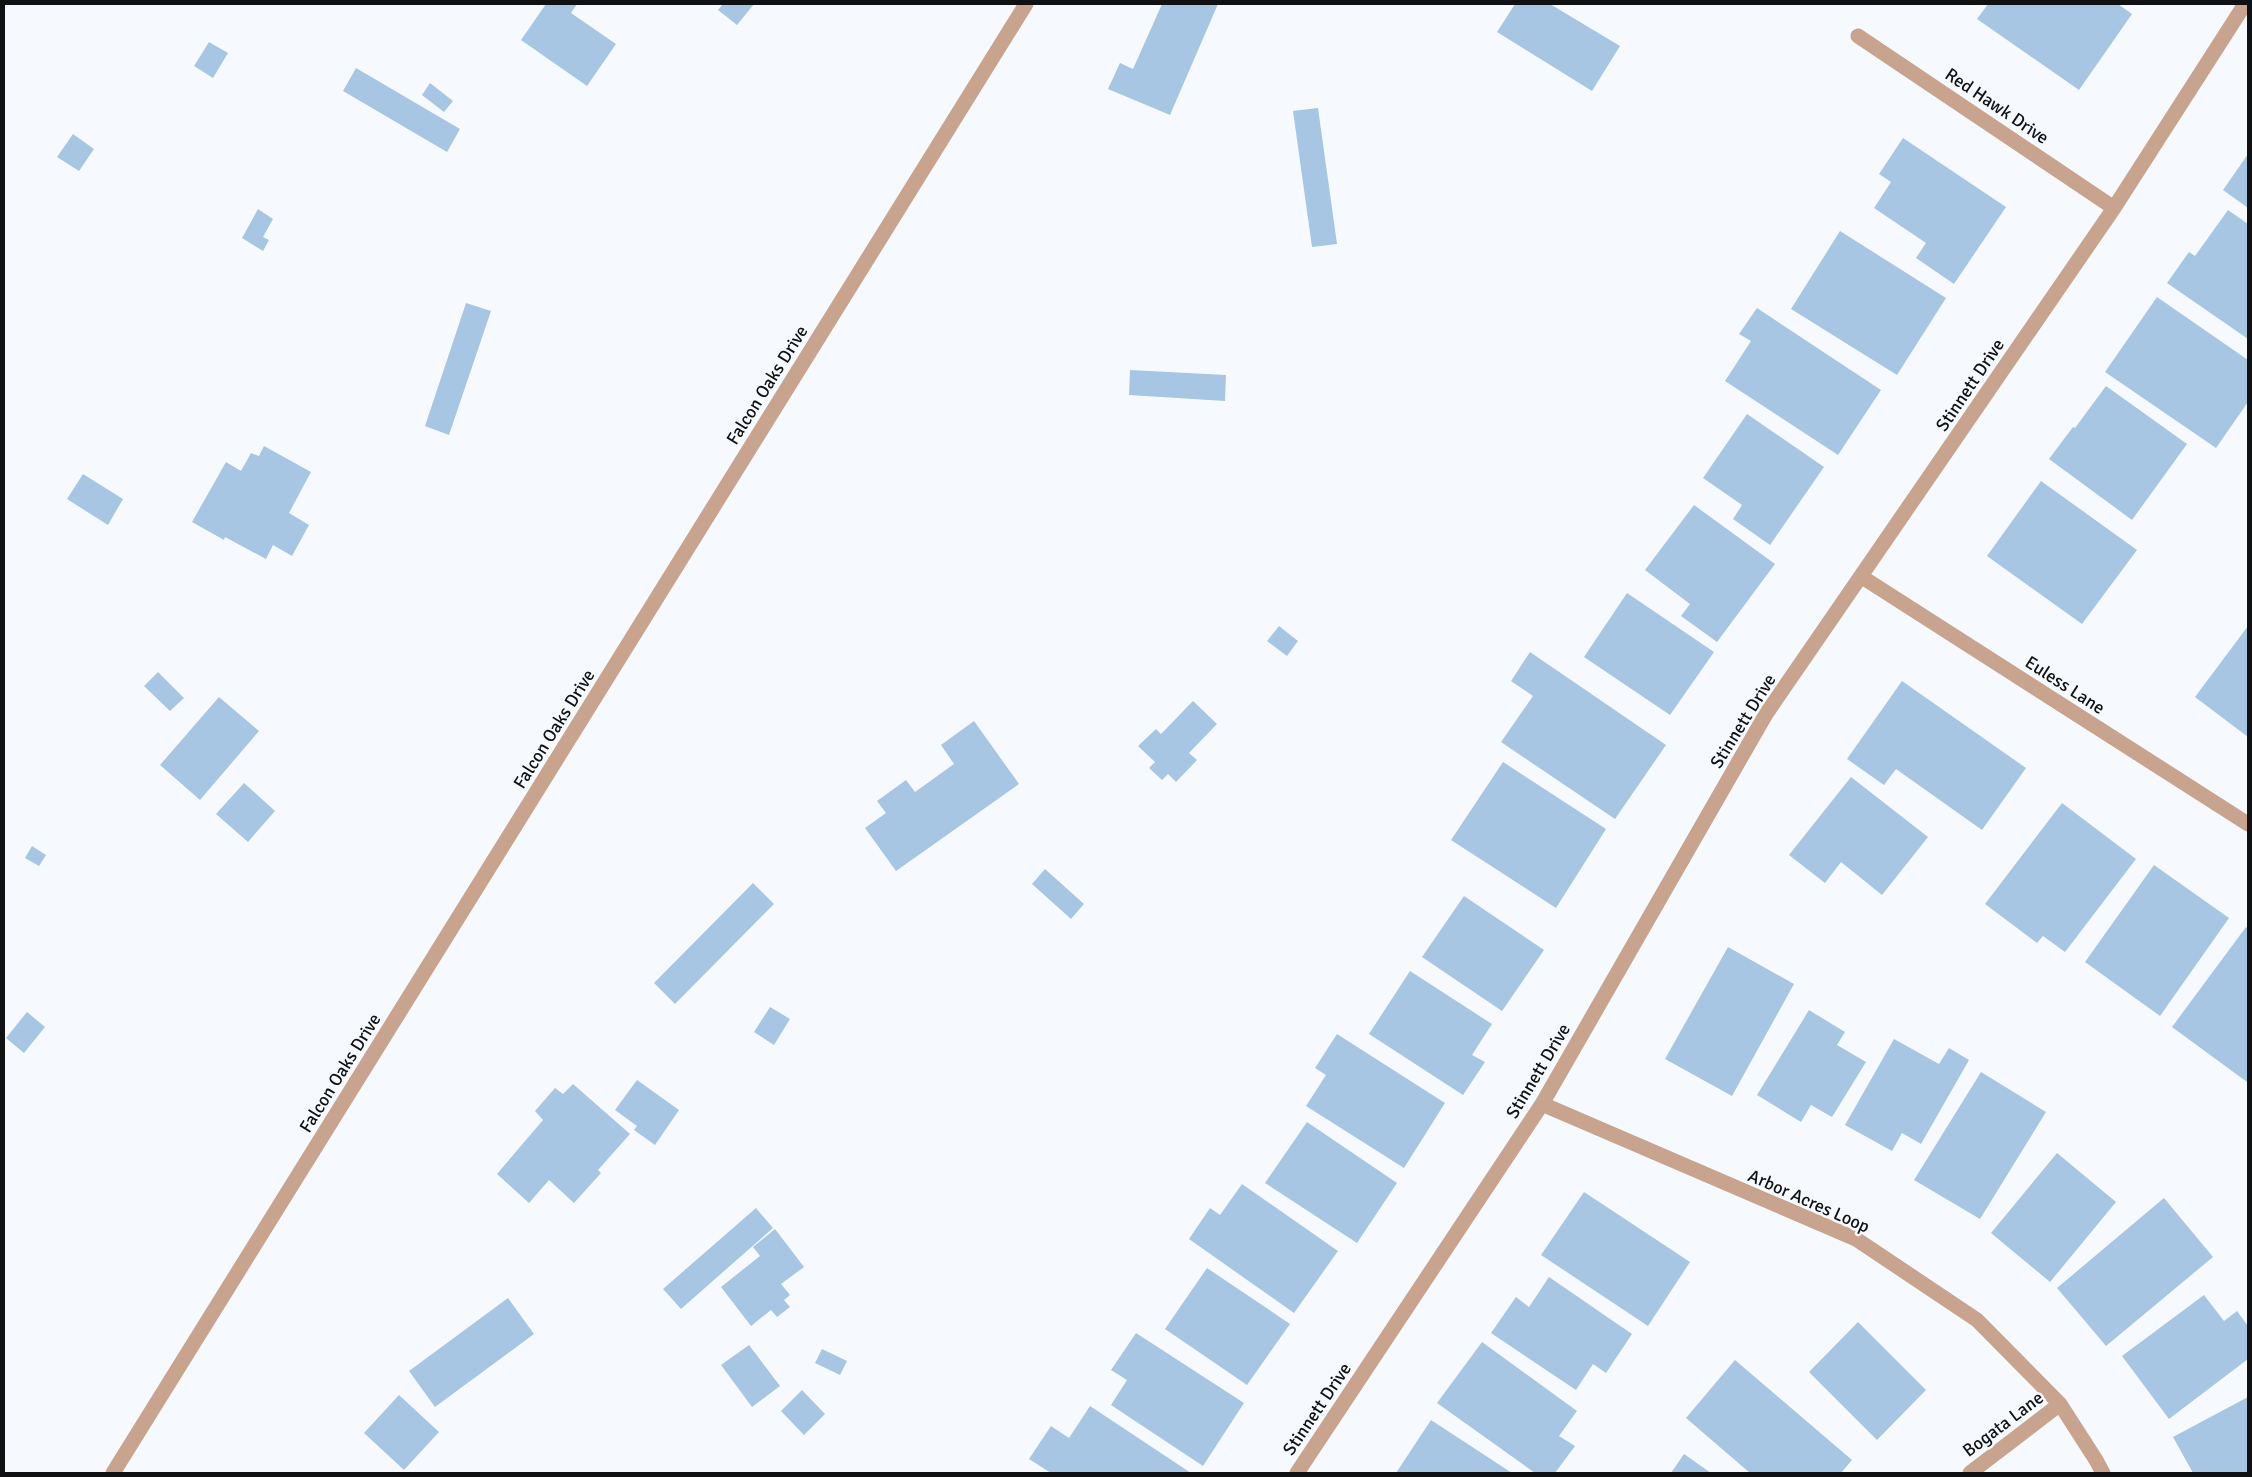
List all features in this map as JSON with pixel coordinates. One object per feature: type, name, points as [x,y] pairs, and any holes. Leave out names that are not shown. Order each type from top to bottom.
[{"type":"street","name":"Falcon Oaks Drive","points":[[113,1473],[1026,4]]},
{"type":"street","name":"Stinnett Drive","points":[[1297,1473],[1542,1104],[1766,714],[2114,208],[2245,4]]},
{"type":"street","name":"Red Hawk Drive","points":[[1858,36],[2114,208]]},
{"type":"street","name":"Euless Lane","points":[[1862,577],[2248,824]]},
{"type":"street","name":"Arbor Acres Loop","points":[[1542,1104],[1856,1240],[1977,1320],[2060,1404],[2103,1473]]},
{"type":"street","name":"Bogata Lane","points":[[1970,1473],[2060,1404]]},
{"type":"building","points":[[546,4],[577,4],[571,13],[616,44],[587,86],[521,40]]},
{"type":"building","points":[[723,4],[754,4],[737,25],[718,10]]},
{"type":"building","points":[[1162,4],[1218,4],[1170,115],[1108,89],[1120,63],[1133,69]]},
{"type":"building","points":[[1515,4],[1550,4],[1620,46],[1592,91],[1497,32]]},
{"type":"building","points":[[1988,4],[2118,4],[2132,14],[2079,90],[1977,19]]},
{"type":"building","points":[[209,42],[228,53],[213,78],[194,66]]},
{"type":"building","points":[[356,68],[460,129],[447,152],[343,91]]},
{"type":"building","points":[[430,83],[453,101],[444,112],[422,95]]},
{"type":"building","points":[[1318,108],[1337,244],[1312,247],[1293,111]]},
{"type":"building","points":[[73,134],[94,149],[79,171],[57,157]]},
{"type":"building","points":[[1903,138],[2006,207],[1954,284],[1916,258],[1926,243],[1874,208],[1891,182],[1879,174]]},
{"type":"building","points":[[2248,154],[2248,208],[2223,190]]},
{"type":"building","points":[[258,209],[273,219],[263,237],[269,240],[263,251],[242,238]]},
{"type":"building","points":[[2228,210],[2248,224],[2248,339],[2167,283],[2189,252],[2195,256]]},
{"type":"building","points":[[1840,231],[1946,298],[1897,375],[1791,309]]},
{"type":"building","points":[[2157,297],[2248,360],[2248,402],[2216,448],[2105,372]]},
{"type":"building","points":[[466,303],[491,311],[449,435],[425,426]]},
{"type":"building","points":[[1757,308],[1881,390],[1838,455],[1725,381],[1751,341],[1739,334]]},
{"type":"building","points":[[1130,370],[1226,375],[1225,401],[1129,395]]},
{"type":"building","points":[[2106,386],[2187,444],[2132,520],[2049,459]]},
{"type":"building","points":[[1747,414],[1824,467],[1770,545],[1733,519],[1742,505],[1703,478]]},
{"type":"building","points":[[264,446],[311,472],[289,513],[309,525],[292,556],[273,545],[266,559],[225,537],[224,540],[192,522],[226,462],[241,471],[251,453],[259,456]]},
{"type":"building","points":[[83,474],[123,499],[108,525],[67,499]]},
{"type":"building","points":[[2041,481],[2137,550],[2082,624],[1987,556]]},
{"type":"building","points":[[1694,505],[1775,564],[1717,642],[1681,616],[1690,604],[1645,570]]},
{"type":"building","points":[[1627,593],[1714,652],[1670,715],[1584,657]]},
{"type":"building","points":[[1279,626],[1298,641],[1287,656],[1267,641]]},
{"type":"building","points":[[2248,626],[2248,737],[2195,697]]},
{"type":"building","points":[[1530,652],[1666,745],[1615,819],[1501,742],[1533,696],[1511,681]]},
{"type":"building","points":[[158,672],[184,698],[170,711],[144,686]]},
{"type":"building","points":[[1902,681],[2026,768],[1982,830],[1896,769],[1884,785],[1847,759]]},
{"type":"building","points":[[219,697],[259,731],[200,800],[160,765]]},
{"type":"building","points":[[1193,701],[1217,724],[1189,753],[1197,760],[1176,782],[1168,774],[1162,780],[1149,768],[1155,762],[1138,746],[1156,729],[1161,734]]},
{"type":"building","points":[[974,721],[1019,784],[896,871],[865,828],[886,813],[877,801],[906,780],[915,792],[954,764],[941,745]]},
{"type":"building","points":[[1503,762],[1606,829],[1556,908],[1451,840]]},
{"type":"building","points":[[1851,777],[1928,837],[1882,895],[1841,862],[1825,883],[1789,855]]},
{"type":"building","points":[[244,783],[275,811],[248,842],[216,814]]},
{"type":"building","points":[[2062,803],[2136,859],[2065,952],[2043,936],[2037,943],[1985,904]]},
{"type":"building","points":[[32,846],[46,855],[39,866],[25,858]]},
{"type":"building","points":[[2154,865],[2229,918],[2160,1016],[2085,962]]},
{"type":"building","points":[[1045,869],[1084,904],[1071,919],[1032,884]]},
{"type":"building","points":[[753,883],[774,904],[675,1004],[654,983]]},
{"type":"building","points":[[1464,896],[1544,950],[1502,1011],[1422,957]]},
{"type":"building","points":[[2246,927],[2248,929],[2247,1082],[2172,1027]]},
{"type":"building","points":[[1728,947],[1794,984],[1732,1096],[1665,1059]]},
{"type":"building","points":[[1410,971],[1492,1024],[1472,1055],[1485,1062],[1463,1095],[1369,1034]]},
{"type":"building","points":[[770,1007],[790,1019],[774,1045],[754,1032]]},
{"type":"building","points":[[1809,1010],[1845,1032],[1837,1045],[1866,1062],[1832,1117],[1811,1105],[1801,1122],[1757,1095]]},
{"type":"building","points":[[27,1012],[45,1027],[24,1053],[6,1038]]},
{"type":"building","points":[[1337,1034],[1445,1103],[1404,1168],[1306,1106],[1326,1075],[1315,1068]]},
{"type":"building","points":[[1894,1039],[1939,1064],[1949,1048],[1969,1060],[1921,1144],[1902,1133],[1892,1151],[1845,1125]]},
{"type":"building","points":[[1981,1072],[2046,1112],[1980,1219],[1914,1180]]},
{"type":"building","points":[[637,1080],[679,1110],[655,1145],[634,1130],[637,1126],[615,1110]]},
{"type":"building","points":[[573,1084],[630,1134],[598,1170],[601,1173],[574,1203],[549,1180],[529,1203],[497,1174],[543,1120],[535,1111],[555,1088],[563,1094]]},
{"type":"building","points":[[1307,1122],[1397,1183],[1357,1243],[1265,1183]]},
{"type":"building","points":[[2057,1153],[2116,1202],[2050,1282],[1991,1233]]},
{"type":"building","points":[[1242,1184],[1338,1251],[1294,1313],[1189,1239],[1210,1208],[1220,1215]]},
{"type":"building","points":[[1584,1192],[1690,1262],[1648,1326],[1541,1255]]},
{"type":"building","points":[[2164,1198],[2213,1257],[2106,1346],[2057,1288]]},
{"type":"building","points":[[756,1208],[773,1228],[681,1309],[663,1289]]},
{"type":"building","points":[[775,1229],[804,1267],[781,1284],[790,1295],[784,1300],[790,1307],[777,1317],[771,1310],[751,1326],[721,1287],[760,1256],[753,1247]]},
{"type":"building","points":[[1207,1268],[1290,1324],[1247,1385],[1165,1329]]},
{"type":"building","points":[[1549,1277],[1632,1334],[1606,1373],[1593,1364],[1576,1390],[1491,1333],[1516,1297],[1529,1307]]},
{"type":"building","points":[[2204,1295],[2224,1321],[2237,1311],[2248,1326],[2248,1359],[2169,1419],[2122,1356]]},
{"type":"building","points":[[508,1298],[534,1334],[435,1407],[409,1371]]},
{"type":"building","points":[[1858,1322],[1926,1390],[1877,1440],[1809,1372]]},
{"type":"building","points":[[1136,1333],[1244,1403],[1203,1466],[1111,1405],[1127,1380],[1111,1370]]},
{"type":"building","points":[[1482,1342],[1577,1411],[1559,1436],[1575,1446],[1555,1473],[1535,1473],[1437,1403]]},
{"type":"building","points":[[749,1345],[780,1386],[752,1407],[721,1365]]},
{"type":"building","points":[[822,1349],[847,1361],[840,1375],[815,1363]]},
{"type":"building","points":[[1735,1360],[1852,1460],[1841,1473],[1750,1473],[1686,1418]]},
{"type":"building","points":[[802,1390],[825,1414],[804,1435],[781,1411]]},
{"type":"building","points":[[399,1395],[439,1432],[404,1470],[364,1433]]},
{"type":"building","points":[[2248,1397],[2248,1473],[2193,1473],[2173,1437]]},
{"type":"building","points":[[1090,1406],[1191,1473],[1051,1473],[1029,1459],[1051,1426],[1069,1438]]},
{"type":"building","points":[[1431,1420],[1512,1473],[1396,1473]]},
{"type":"building","points":[[1684,1454],[1711,1473],[1671,1473]]}]
